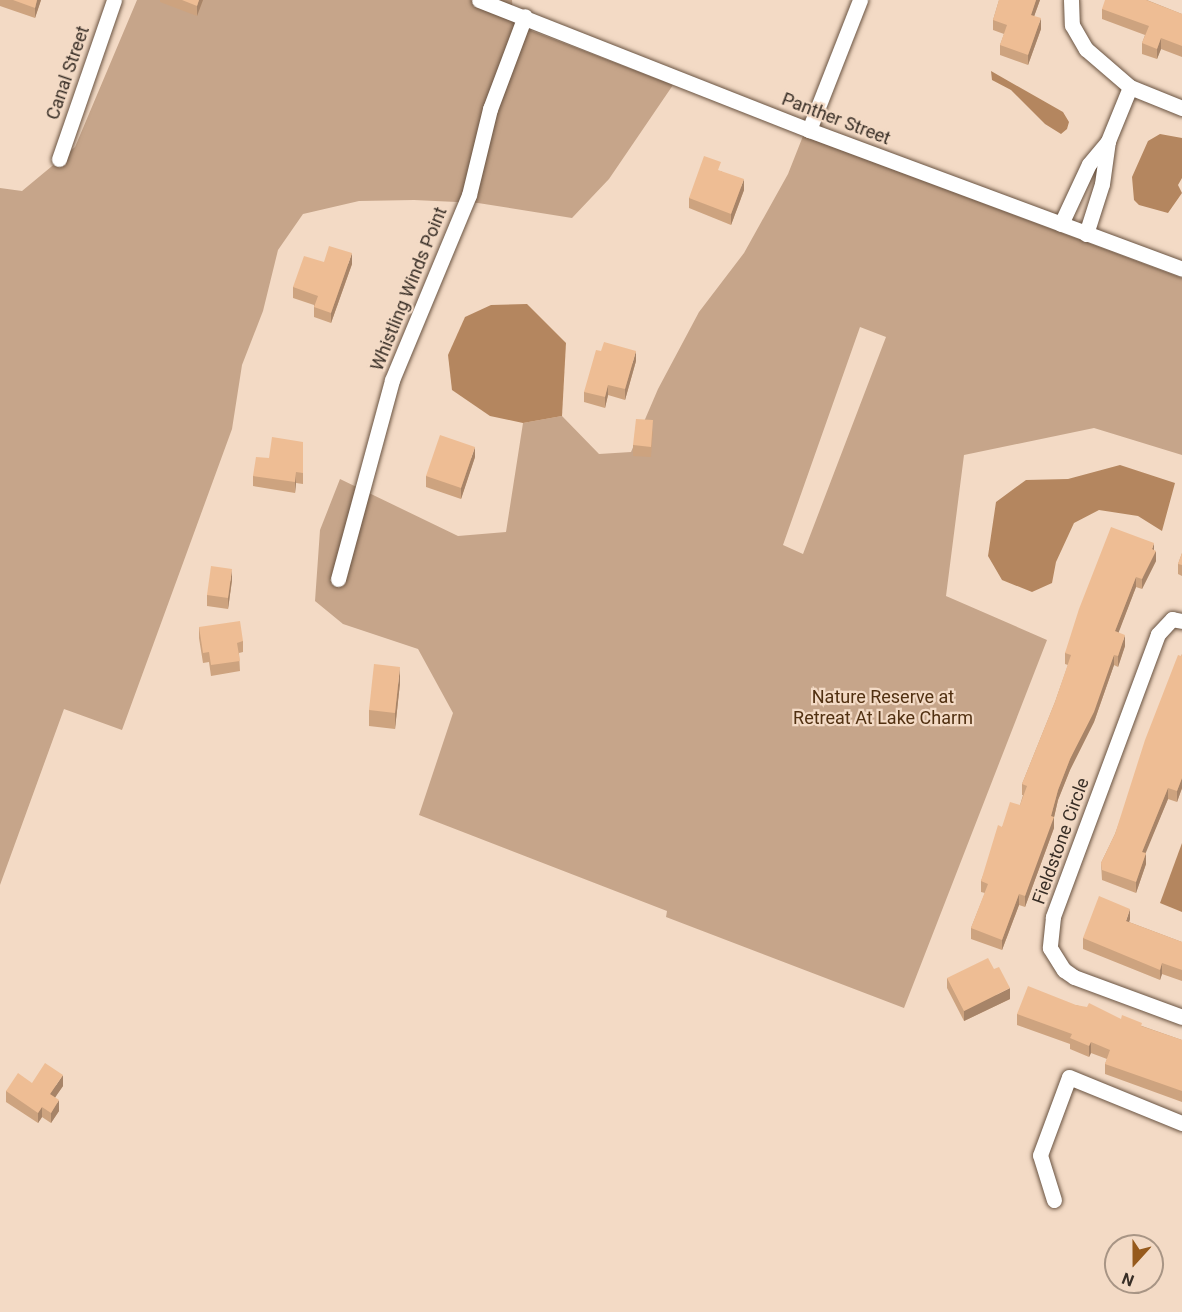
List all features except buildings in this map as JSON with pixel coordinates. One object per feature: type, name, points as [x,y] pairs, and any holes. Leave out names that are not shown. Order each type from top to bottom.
[{"type":"street","name":"Canal Street","points":[[59,159],[114,0]]},
{"type":"street","name":"Panther Street","points":[[479,0],[525,16],[809,130],[1182,269]]},
{"type":"street","points":[[809,130],[860,0]]},
{"type":"street","points":[[1071,0],[1072,25],[1086,50],[1130,87],[1182,108]]},
{"type":"street","name":"Whistling Winds Point","points":[[338,579],[392,380],[469,195],[490,109],[525,16]]},
{"type":"street","points":[[1061,224],[1082,177],[1108,141],[1130,87]]},
{"type":"street","points":[[1086,234],[1102,184],[1108,141]]},
{"type":"street","points":[[1082,177],[1102,184]]},
{"type":"street","name":"Fieldstone Circle","points":[[1182,621],[1172,619],[1158,634],[1053,917],[1050,948],[1064,970],[1074,977],[1182,1017]]},
{"type":"street","points":[[1054,1200],[1040,1155],[1069,1077],[1182,1123]]},
{"type":"green space","points":[[137,0],[512,0],[514,24],[673,85],[609,179],[572,218],[478,203],[414,200],[359,201],[303,214],[278,250],[263,311],[242,365],[232,429],[122,730],[64,709],[0,885],[0,188],[22,191],[75,147]]},
{"type":"green space","name":"Nature Reserve at Retreat At Lake Charm","points":[[803,136],[1182,278],[1182,455],[1094,428],[964,455],[946,596],[1047,640],[904,1008],[666,917],[667,911],[419,815],[453,713],[418,649],[343,624],[315,601],[320,530],[340,479],[458,536],[506,532],[523,423],[562,416],[599,454],[631,452],[658,389],[699,312],[744,253],[788,174]],"holes":[[[860,327],[886,337],[803,554],[783,545]]]},
{"type":"shaded area","points":[[991,71],[1063,112],[1069,122],[1067,129],[1061,134],[1045,124],[1011,90],[992,80]]},
{"type":"shaded area","points":[[1160,134],[1182,138],[1182,178],[1178,185],[1182,193],[1168,213],[1139,205],[1134,200],[1132,177],[1148,141]]},
{"type":"shaded area","points":[[527,304],[566,343],[562,416],[523,423],[490,416],[452,390],[448,355],[465,317],[491,305]]},
{"type":"shaded area","points":[[1120,465],[1175,483],[1162,531],[1138,516],[1099,510],[1074,523],[1056,562],[1052,583],[1032,592],[1002,580],[988,556],[996,502],[1026,480],[1068,479]]},
{"type":"shaded area","points":[[1182,843],[1182,912],[1160,903]]}]
